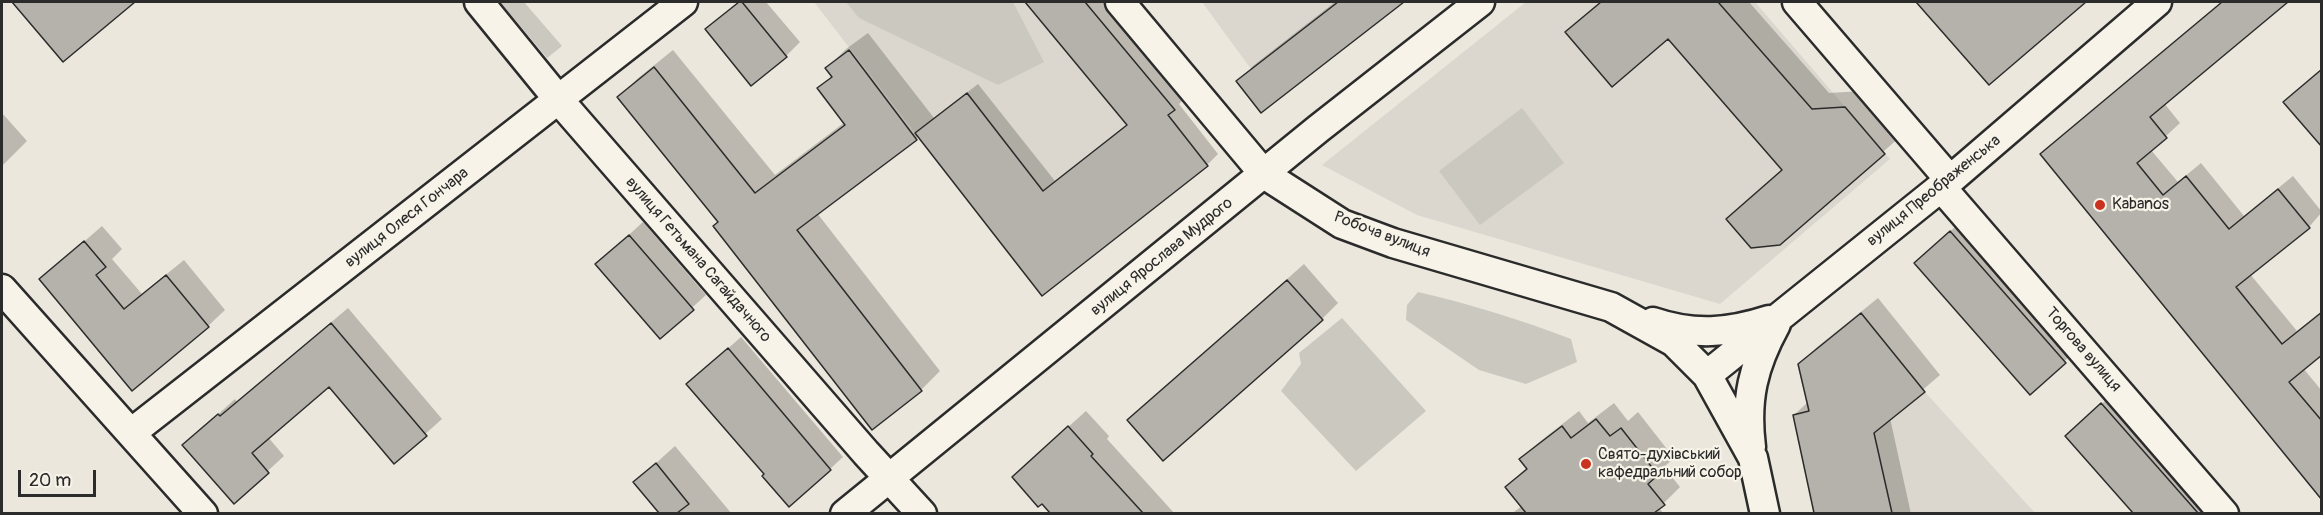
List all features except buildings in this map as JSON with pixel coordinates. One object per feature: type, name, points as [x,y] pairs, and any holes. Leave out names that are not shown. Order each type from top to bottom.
[{"type":"street","name":"вулиця Гетьмана Сагайдачного","points":[[479,2],[558,99],[888,478],[922,513]]},
{"type":"street","name":"вулиця Олеся Гончара","points":[[131,434],[683,2]]},
{"type":"street","name":"Робоча вулиця","points":[[1120,2],[1263,174],[1342,224],[1393,243],[1611,307],[1674,342],[1707,375],[1752,458]]},
{"type":"street","name":"вулиця Ярослава Мудрого","points":[[845,513],[1263,174],[1480,2]]},
{"type":"street","name":"Торгова вулиця","points":[[1797,2],[2224,513]]},
{"type":"street","name":"вулиця Преображенська","points":[[1707,375],[1946,183],[2157,2]]},
{"type":"street","points":[[2,290],[131,434],[178,503],[203,513]]},
{"type":"street","points":[[1611,307],[1661,325],[1714,333],[1740,329],[1780,317]]},
{"type":"street","points":[[1765,513],[1752,458],[1748,422],[1749,397],[1758,363],[1780,317]]},
{"type":"shaded area","points":[[500,2],[524,2],[562,46],[547,58]]},
{"type":"shaded area","points":[[814,2],[1085,2],[1175,110],[1126,126],[1043,191],[967,94],[915,133]]},
{"type":"shaded area","points":[[846,2],[1013,2],[1044,62],[998,85],[859,18]]},
{"type":"shaded area","points":[[1202,2],[1404,2],[1261,113],[1236,81],[1251,69]]},
{"type":"shaded area","points":[[1526,2],[1755,2],[1890,159],[1720,304],[1417,215],[1322,165]]},
{"type":"shaded area","points":[[1522,108],[1564,163],[1480,225],[1439,171]]},
{"type":"shaded area","points":[[1418,292],[1496,313],[1571,339],[1577,362],[1526,384],[1479,370],[1406,320],[1407,305]]},
{"type":"shaded area","points":[[1861,313],[1925,392],[2035,513],[1814,513],[1793,415],[1808,411],[1798,364]]},
{"type":"shaded area","points":[[1342,318],[1426,411],[1356,471],[1281,391],[1301,364],[1299,353]]},
{"type":"place","name":"Kabanos","points":[[2100,205]]},
{"type":"place","name":"Свято-духівський кафедральний собор","points":[[1586,464]]}]
